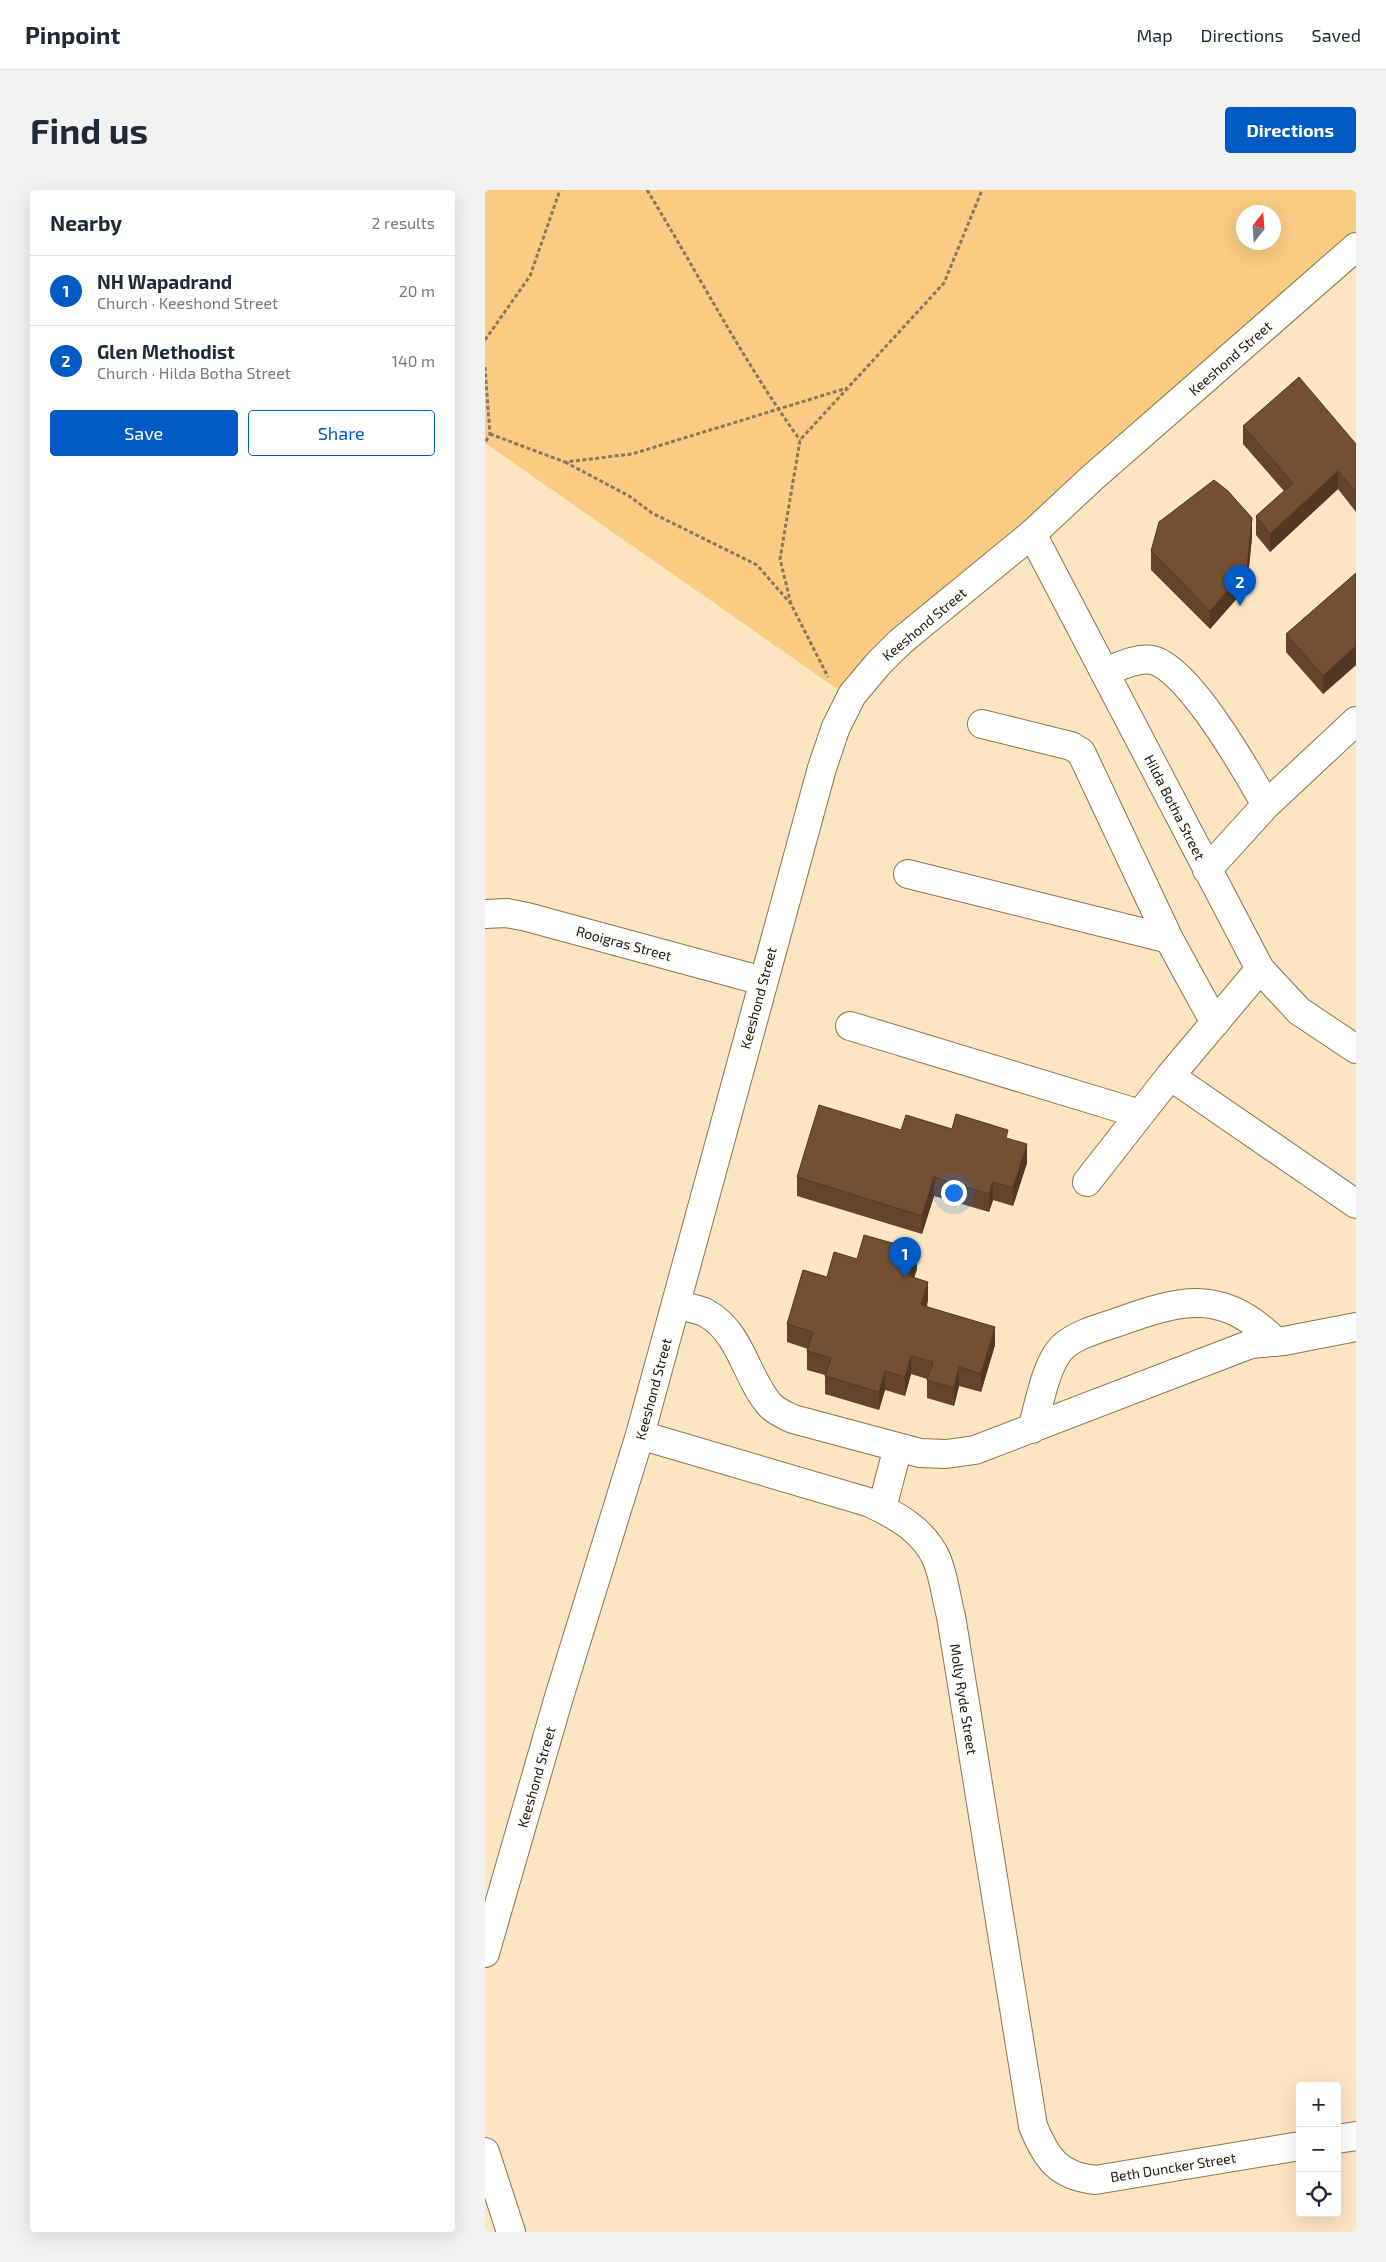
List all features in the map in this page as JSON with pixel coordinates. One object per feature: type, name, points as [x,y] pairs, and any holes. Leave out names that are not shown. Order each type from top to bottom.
[{"type":"street","name":"Keeshond Street","points":[[485,1953],[559,1697],[641,1435],[763,981],[831,738],[849,700],[878,664],[900,642],[1032,534],[1092,478],[1356,247]]},
{"type":"street","name":"Hilda Botha Street","points":[[1032,534],[1260,969],[1299,1011],[1356,1049]]},
{"type":"street","points":[[1104,672],[1145,660],[1152,660],[1170,669],[1204,707],[1245,768],[1267,805]]},
{"type":"street","points":[[1207,870],[1267,805],[1356,721]]},
{"type":"street","points":[[982,724],[1071,746],[1081,752],[1169,938],[1215,1023]]},
{"type":"street","points":[[909,874],[1169,938]]},
{"type":"street","name":"Rooigras Street","points":[[485,914],[507,913],[527,917],[763,981]]},
{"type":"street","points":[[1087,1182],[1170,1076],[1260,969]]},
{"type":"street","points":[[850,1026],[1140,1114]]},
{"type":"street","points":[[1170,1076],[1356,1204]]},
{"type":"street","points":[[1032,1429],[1049,1371],[1056,1355],[1065,1345],[1087,1334],[1140,1314],[1173,1305],[1189,1303],[1206,1304],[1241,1313],[1280,1341]]},
{"type":"street","points":[[676,1304],[701,1311],[721,1324],[731,1336],[764,1396],[770,1405],[780,1413],[793,1419],[920,1453],[946,1454],[975,1450],[1251,1344],[1280,1341],[1356,1327]]},
{"type":"street","name":"Molly Ryde Street","points":[[641,1435],[841,1494],[882,1508],[914,1528],[937,1560],[951,1616],[1033,2126],[1051,2161]]},
{"type":"street","points":[[882,1508],[898,1447]]},
{"type":"street","points":[[1341,2138],[1356,2136]]},
{"type":"street","name":"Beth Duncker Street","points":[[1051,2161],[1063,2171],[1083,2179],[1095,2180],[1296,2147]]},
{"type":"street","points":[[485,2152],[511,2232]]},
{"type":"path","points":[[485,340],[530,276],[560,190]]},
{"type":"path","points":[[647,190],[712,302],[778,409],[800,440]]},
{"type":"path","points":[[858,688],[828,679],[791,604],[780,559],[800,440],[944,283],[982,190]]},
{"type":"path","points":[[485,367],[490,434],[485,443]]},
{"type":"path","points":[[565,462],[632,454],[848,388]]},
{"type":"path","points":[[490,434],[565,462],[629,496],[652,513],[757,565],[791,604]]},
{"type":"shaded area","points":[[485,190],[1356,190],[1356,261],[856,702],[485,443]]},
{"type":"building","points":[[1299,377],[1356,444],[1356,493],[1338,471],[1270,534],[1256,516],[1293,483],[1243,426]]},
{"type":"building","points":[[1214,480],[1228,491],[1252,518],[1247,569],[1210,611],[1151,551],[1159,522]]},
{"type":"building","points":[[1356,573],[1356,646],[1323,676],[1286,634]]},
{"type":"building","points":[[819,1105],[901,1130],[906,1115],[952,1129],[956,1114],[1008,1130],[1006,1138],[1027,1144],[1013,1188],[993,1182],[989,1194],[934,1177],[922,1216],[797,1177]]},
{"type":"building","points":[[864,1235],[917,1250],[909,1276],[928,1282],[921,1305],[995,1327],[981,1374],[959,1367],[954,1388],[927,1380],[933,1362],[911,1356],[905,1377],[885,1371],[879,1392],[825,1376],[831,1358],[807,1351],[813,1332],[787,1324],[803,1270],[827,1277],[834,1252],[857,1259]]},
{"type":"place","name":"Glen Methodist","points":[[1240,606]]},
{"type":"place","name":"NH Wapadrand","points":[[905,1278]]}]
